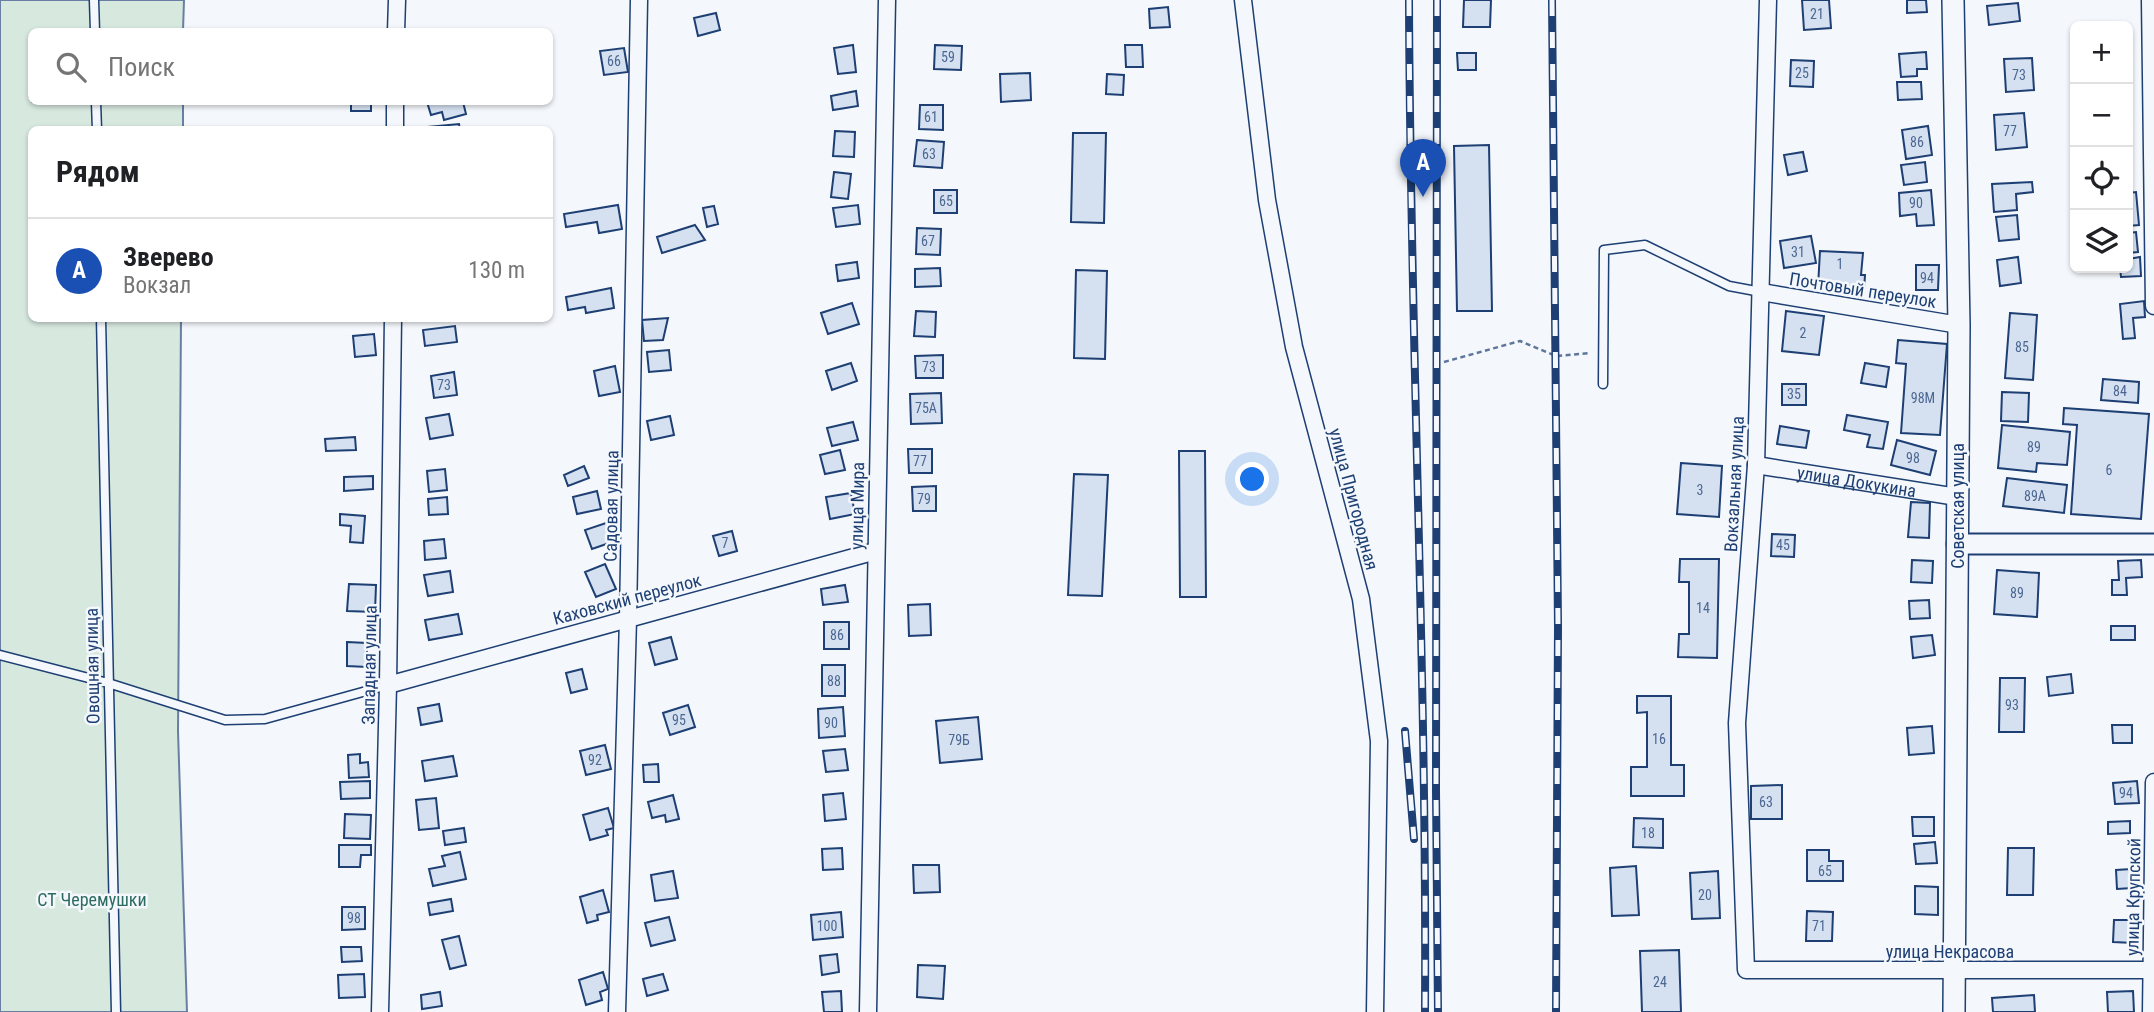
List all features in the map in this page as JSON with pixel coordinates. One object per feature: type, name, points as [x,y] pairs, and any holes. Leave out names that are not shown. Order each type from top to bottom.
[{"type":"main road","name":"Советская улица","points":[[1953,0],[1959,325],[1954,1012]]},
{"type":"street","points":[[396,28],[397,0]]},
{"type":"street","name":"Садовая улица","points":[[617,1012],[628,618],[639,0]]},
{"type":"street","name":"улица Мира","points":[[868,1012],[887,0]]},
{"type":"street","name":"улица Пригородная","points":[[1243,0],[1266,200],[1294,347],[1361,599],[1379,741],[1375,1012]]},
{"type":"street","name":"Вокзальная улица","points":[[1746,970],[1737,723],[1756,465],[1768,0]]},
{"type":"street","points":[[2150,0],[2154,306]]},
{"type":"street","points":[[395,126],[396,105]]},
{"type":"street","name":"Почтовый переулок","points":[[1761,292],[1959,325]]},
{"type":"street","name":"Западная улица","points":[[380,1012],[393,322]]},
{"type":"street","name":"улица Докукина","points":[[1756,465],[1958,497]]},
{"type":"street","points":[[1957,544],[2154,544]]},
{"type":"street","name":"Каховский переулок","points":[[388,685],[876,551]]},
{"type":"street","name":"улица Крупской","points":[[2151,1012],[2154,782]]},
{"type":"street","name":"улица Некрасова","points":[[1746,970],[2153,970]]},
{"type":"lane","points":[[94,0],[95,28]]},
{"type":"lane","points":[[96,105],[97,126]]},
{"type":"lane","points":[[1603,384],[1604,250],[1645,245],[1729,286],[1761,292]]},
{"type":"lane","name":"Овощная улица","points":[[101,322],[116,1012]]},
{"type":"lane","points":[[0,655],[108,683],[225,720],[265,719],[388,685]]},
{"type":"path","points":[[1444,362],[1520,341],[1556,355],[1604,353]]},
{"type":"green space","name":"СТ Черемушки","points":[[0,0],[184,0],[183,28],[28,28],[28,105],[183,105],[183,126],[28,126],[28,322],[181,322],[178,731],[187,1012],[0,1012]]},
{"type":"building","points":[[1464,0],[1491,0],[1490,27],[1463,27]]},
{"type":"building","points":[[1802,0],[1829,0],[1831,28],[1804,30]]},
{"type":"building","points":[[1907,0],[1926,0],[1927,12],[1907,13]]},
{"type":"building","points":[[2018,3],[2020,21],[1989,25],[1987,6]]},
{"type":"building","points":[[1168,7],[1170,27],[1150,28],[1149,9]]},
{"type":"building","points":[[716,13],[720,30],[698,36],[694,18]]},
{"type":"building","points":[[853,45],[856,72],[838,74],[834,48]]},
{"type":"building","points":[[935,45],[962,46],[961,70],[934,69]]},
{"type":"building","points":[[1125,45],[1142,45],[1143,67],[1126,67]]},
{"type":"building","points":[[624,48],[628,72],[604,75],[600,51]]},
{"type":"building","points":[[1926,52],[1927,69],[1917,69],[1917,76],[1901,77],[1899,54]]},
{"type":"building","points":[[1457,53],[1476,53],[1476,70],[1458,70]]},
{"type":"building","points":[[2032,58],[2034,90],[2006,92],[2004,59]]},
{"type":"building","points":[[1791,60],[1814,61],[1813,87],[1790,86]]},
{"type":"building","points":[[1030,73],[1031,100],[1001,102],[1000,74]]},
{"type":"building","points":[[1107,74],[1124,75],[1123,95],[1106,94]]},
{"type":"building","points":[[1897,82],[1921,82],[1922,99],[1898,100]]},
{"type":"building","points":[[856,91],[858,106],[833,110],[831,96]]},
{"type":"building","points":[[351,105],[371,105],[371,111],[351,111]]},
{"type":"building","points":[[428,105],[464,105],[466,114],[444,120],[442,112],[431,115]]},
{"type":"building","points":[[920,105],[943,105],[943,130],[919,129]]},
{"type":"building","points":[[2024,113],[2027,147],[1996,150],[1994,115]]},
{"type":"building","points":[[1928,126],[1932,155],[1906,159],[1902,130]]},
{"type":"building","points":[[835,131],[855,132],[854,157],[833,156]]},
{"type":"building","points":[[1073,133],[1106,133],[1104,223],[1071,222]]},
{"type":"building","points":[[917,140],[944,142],[942,168],[914,166]]},
{"type":"building","points":[[1489,145],[1492,311],[1457,311],[1454,146]]},
{"type":"building","points":[[1803,152],[1807,171],[1788,175],[1784,155]]},
{"type":"building","points":[[1925,162],[1927,182],[1904,185],[1901,165]]},
{"type":"building","points":[[834,172],[851,174],[848,199],[831,197]]},
{"type":"building","points":[[2032,182],[2033,192],[2016,194],[2017,210],[1994,212],[1992,184]]},
{"type":"building","points":[[934,190],[957,190],[957,213],[934,213]]},
{"type":"building","points":[[1931,190],[1934,225],[1917,226],[1916,214],[1900,216],[1899,193]]},
{"type":"building","points":[[2133,192],[2136,192],[2139,225],[2133,226]]},
{"type":"building","points":[[618,205],[622,229],[599,233],[597,222],[566,227],[564,214]]},
{"type":"building","points":[[858,205],[860,224],[836,227],[833,208]]},
{"type":"building","points":[[714,206],[718,224],[707,227],[703,208]]},
{"type":"building","points":[[2017,215],[2019,239],[1999,241],[1996,217]]},
{"type":"building","points":[[695,225],[705,240],[662,253],[657,237]]},
{"type":"building","points":[[917,228],[941,229],[940,255],[916,254]]},
{"type":"building","points":[[2133,232],[2136,232],[2138,252],[2133,252]]},
{"type":"building","points":[[1811,236],[1816,263],[1784,268],[1780,241]]},
{"type":"building","points":[[1820,251],[1863,253],[1861,275],[1865,275],[1864,290],[1818,287]]},
{"type":"building","points":[[2018,257],[2021,283],[2000,286],[1997,260]]},
{"type":"building","points":[[2140,257],[2141,276],[2121,277],[2121,273],[2133,273],[2133,258]]},
{"type":"building","points":[[857,262],[859,278],[838,281],[836,265]]},
{"type":"building","points":[[1916,265],[1939,265],[1938,290],[1916,290]]},
{"type":"building","points":[[940,268],[941,286],[915,287],[915,269]]},
{"type":"building","points":[[1076,270],[1107,271],[1105,359],[1074,358]]},
{"type":"building","points":[[611,288],[614,308],[586,313],[585,307],[568,310],[566,297]]},
{"type":"building","points":[[2144,301],[2145,317],[2133,318],[2135,338],[2123,339],[2120,304]]},
{"type":"building","points":[[852,303],[859,324],[828,334],[821,313]]},
{"type":"building","points":[[916,311],[936,312],[935,337],[914,336]]},
{"type":"building","points":[[1786,311],[1824,316],[1819,355],[1782,351]]},
{"type":"building","points":[[2010,313],[2037,315],[2033,380],[2005,378]]},
{"type":"building","points":[[668,318],[663,340],[644,341],[642,320]]},
{"type":"building","points":[[455,326],[457,342],[425,346],[423,330]]},
{"type":"building","points":[[374,334],[376,355],[355,357],[353,336]]},
{"type":"building","points":[[1898,340],[1947,344],[1940,435],[1901,433],[1906,364],[1896,363]]},
{"type":"building","points":[[669,350],[671,370],[649,372],[647,352]]},
{"type":"building","points":[[943,355],[943,378],[916,378],[915,356]]},
{"type":"building","points":[[851,363],[857,381],[832,390],[826,371]]},
{"type":"building","points":[[1865,363],[1889,367],[1886,387],[1861,383]]},
{"type":"building","points":[[615,366],[620,392],[599,396],[594,371]]},
{"type":"building","points":[[454,372],[457,395],[434,398],[431,376]]},
{"type":"building","points":[[2103,379],[2139,382],[2138,403],[2101,400]]},
{"type":"building","points":[[1782,384],[1806,384],[1806,405],[1782,405]]},
{"type":"building","points":[[2002,392],[2029,393],[2028,422],[2001,421]]},
{"type":"building","points":[[941,393],[942,423],[911,424],[910,394]]},
{"type":"building","points":[[2064,408],[2149,414],[2141,519],[2071,514],[2077,425],[2063,424]]},
{"type":"building","points":[[449,414],[453,435],[430,439],[426,418]]},
{"type":"building","points":[[1847,415],[1888,422],[1883,449],[1867,447],[1870,435],[1844,430]]},
{"type":"building","points":[[670,416],[674,435],[651,440],[647,421]]},
{"type":"building","points":[[853,422],[858,440],[832,446],[827,428]]},
{"type":"building","points":[[2002,425],[2070,432],[2067,465],[2037,463],[2036,472],[1998,468]]},
{"type":"building","points":[[1780,426],[1809,431],[1806,448],[1777,444]]},
{"type":"building","points":[[355,437],[356,450],[326,451],[325,439]]},
{"type":"building","points":[[1897,440],[1936,451],[1930,475],[1891,465]]},
{"type":"building","points":[[908,449],[932,449],[932,473],[909,473]]},
{"type":"building","points":[[840,450],[845,470],[825,474],[820,455]]},
{"type":"building","points":[[1179,451],[1205,451],[1206,597],[1180,597]]},
{"type":"building","points":[[1681,463],[1722,466],[1719,517],[1677,514]]},
{"type":"building","points":[[584,466],[589,478],[568,486],[564,475]]},
{"type":"building","points":[[445,469],[447,490],[429,492],[427,471]]},
{"type":"building","points":[[1074,474],[1108,475],[1102,596],[1068,595]]},
{"type":"building","points":[[373,476],[373,489],[344,491],[344,477]]},
{"type":"building","points":[[2007,478],[2067,485],[2064,513],[2003,506]]},
{"type":"building","points":[[936,486],[936,511],[913,511],[912,487]]},
{"type":"building","points":[[597,491],[601,509],[577,514],[573,497]]},
{"type":"building","points":[[851,493],[855,514],[830,519],[826,497]]},
{"type":"building","points":[[447,497],[448,514],[429,515],[428,499]]},
{"type":"building","points":[[1911,502],[1930,503],[1929,538],[1908,537]]},
{"type":"building","points":[[340,514],[365,516],[363,543],[350,542],[351,526],[340,525]]},
{"type":"building","points":[[609,522],[615,541],[592,549],[585,530]]},
{"type":"building","points":[[732,531],[737,551],[719,556],[713,536]]},
{"type":"building","points":[[1772,534],[1795,535],[1794,557],[1771,556]]},
{"type":"building","points":[[444,539],[446,558],[425,560],[424,541]]},
{"type":"building","points":[[1680,559],[1719,559],[1717,658],[1678,657],[1679,634],[1689,634],[1689,582],[1679,582]]},
{"type":"building","points":[[1912,560],[1933,561],[1932,583],[1911,582]]},
{"type":"building","points":[[2141,560],[2142,577],[2126,578],[2127,595],[2112,595],[2112,580],[2119,580],[2118,561]]},
{"type":"building","points":[[605,564],[616,589],[596,597],[585,572]]},
{"type":"building","points":[[1997,570],[2039,573],[2037,617],[1994,614]]},
{"type":"building","points":[[450,571],[453,592],[428,596],[424,575]]},
{"type":"building","points":[[349,584],[376,585],[375,612],[347,611]]},
{"type":"building","points":[[845,585],[848,602],[823,605],[821,589]]},
{"type":"building","points":[[1929,600],[1930,618],[1910,619],[1909,601]]},
{"type":"building","points":[[930,604],[931,635],[909,636],[908,605]]},
{"type":"building","points":[[458,614],[462,634],[429,640],[425,620]]},
{"type":"building","points":[[824,622],[849,622],[849,649],[824,649]]},
{"type":"building","points":[[2111,626],[2135,626],[2135,640],[2111,640]]},
{"type":"building","points":[[1932,635],[1935,655],[1913,658],[1911,637]]},
{"type":"building","points":[[671,637],[677,659],[655,665],[649,643]]},
{"type":"building","points":[[347,642],[367,643],[367,667],[347,666]]},
{"type":"building","points":[[822,665],[845,665],[845,696],[822,696]]},
{"type":"building","points":[[582,669],[587,689],[571,693],[566,673]]},
{"type":"building","points":[[2071,674],[2073,693],[2049,696],[2047,677]]},
{"type":"building","points":[[2000,678],[2025,678],[2024,732],[1999,732]]},
{"type":"building","points":[[1637,696],[1671,696],[1671,765],[1684,765],[1684,796],[1631,796],[1631,767],[1647,767],[1647,712],[1637,713]]},
{"type":"building","points":[[439,704],[442,721],[421,725],[418,708]]},
{"type":"building","points":[[688,705],[695,727],[670,735],[663,713]]},
{"type":"building","points":[[843,707],[845,736],[819,738],[818,709]]},
{"type":"building","points":[[978,717],[982,759],[940,763],[936,721]]},
{"type":"building","points":[[2112,725],[2132,725],[2132,743],[2113,743]]},
{"type":"building","points":[[1932,726],[1934,753],[1909,755],[1907,728]]},
{"type":"building","points":[[605,745],[611,769],[586,775],[580,751]]},
{"type":"building","points":[[845,749],[848,770],[826,772],[823,751]]},
{"type":"building","points":[[360,754],[360,763],[368,762],[369,777],[349,778],[348,755]]},
{"type":"building","points":[[453,756],[457,776],[425,781],[422,761]]},
{"type":"building","points":[[658,764],[659,782],[644,782],[643,765]]},
{"type":"building","points":[[370,781],[370,798],[341,799],[340,782]]},
{"type":"building","points":[[2137,781],[2139,803],[2115,804],[2113,783]]},
{"type":"building","points":[[1782,785],[1782,819],[1751,819],[1751,786]]},
{"type":"building","points":[[843,793],[846,819],[825,821],[823,795]]},
{"type":"building","points":[[673,795],[679,819],[666,822],[665,815],[652,818],[648,802]]},
{"type":"building","points":[[436,798],[439,828],[419,830],[416,800]]},
{"type":"building","points":[[608,808],[614,828],[606,830],[608,835],[590,840],[583,815]]},
{"type":"building","points":[[345,814],[371,815],[370,839],[344,838]]},
{"type":"building","points":[[1912,817],[1934,817],[1934,836],[1913,836]]},
{"type":"building","points":[[1634,818],[1663,819],[1663,848],[1633,847]]},
{"type":"building","points":[[2130,821],[2130,833],[2108,834],[2108,822]]},
{"type":"building","points":[[464,828],[466,842],[445,845],[443,831]]},
{"type":"building","points":[[1935,842],[1937,863],[1916,864],[1914,844]]},
{"type":"building","points":[[339,845],[371,845],[371,855],[361,855],[360,867],[339,867]]},
{"type":"building","points":[[842,848],[843,869],[823,870],[822,849]]},
{"type":"building","points":[[2008,848],[2034,848],[2033,895],[2007,895]]},
{"type":"building","points":[[1807,850],[1829,850],[1829,861],[1843,861],[1843,881],[1807,881]]},
{"type":"building","points":[[460,852],[466,879],[433,886],[429,869],[445,866],[442,856]]},
{"type":"building","points":[[913,865],[939,865],[940,892],[914,893]]},
{"type":"building","points":[[1636,866],[1639,915],[1612,916],[1610,868]]},
{"type":"building","points":[[2131,869],[2132,888],[2117,889],[2116,870]]},
{"type":"building","points":[[673,871],[678,898],[655,901],[651,875]]},
{"type":"building","points":[[1718,871],[1720,918],[1692,919],[1690,873]]},
{"type":"building","points":[[1915,886],[1938,887],[1938,915],[1915,914]]},
{"type":"building","points":[[603,890],[609,912],[597,915],[598,920],[587,923],[580,897]]},
{"type":"building","points":[[451,899],[453,911],[430,915],[428,903]]},
{"type":"building","points":[[342,907],[365,907],[365,929],[342,930]]},
{"type":"building","points":[[1807,911],[1833,912],[1832,941],[1806,941]]},
{"type":"building","points":[[841,912],[843,937],[813,940],[811,915]]},
{"type":"building","points":[[669,917],[675,940],[651,946],[645,923]]},
{"type":"building","points":[[2114,920],[2135,920],[2134,943],[2113,942]]},
{"type":"building","points":[[459,936],[466,965],[450,969],[442,940]]},
{"type":"building","points":[[341,947],[361,947],[362,961],[342,962]]},
{"type":"building","points":[[1679,950],[1681,1012],[1642,1012],[1640,951]]},
{"type":"building","points":[[837,954],[839,972],[822,975],[820,956]]},
{"type":"building","points":[[918,965],[945,966],[943,999],[917,997]]},
{"type":"building","points":[[603,972],[608,989],[600,992],[602,1000],[586,1005],[579,980]]},
{"type":"building","points":[[364,974],[365,997],[339,998],[338,975]]},
{"type":"building","points":[[663,974],[668,990],[647,996],[643,979]]},
{"type":"building","points":[[841,991],[842,1012],[824,1012],[822,992]]},
{"type":"building","points":[[2133,991],[2134,1012],[2108,1012],[2107,992]]},
{"type":"building","points":[[440,992],[442,1006],[422,1009],[421,995]]},
{"type":"building","points":[[2034,995],[2035,1012],[1993,1012],[1992,998]]},
{"type":"railway","points":[[1409,0],[1425,1012]]},
{"type":"railway","points":[[1437,0],[1438,1012]]},
{"type":"railway","points":[[1552,0],[1558,626],[1556,1012]]},
{"type":"railway","points":[[1405,731],[1414,839]]},
{"type":"place","name":"Зверево","points":[[1423,197]]}]
